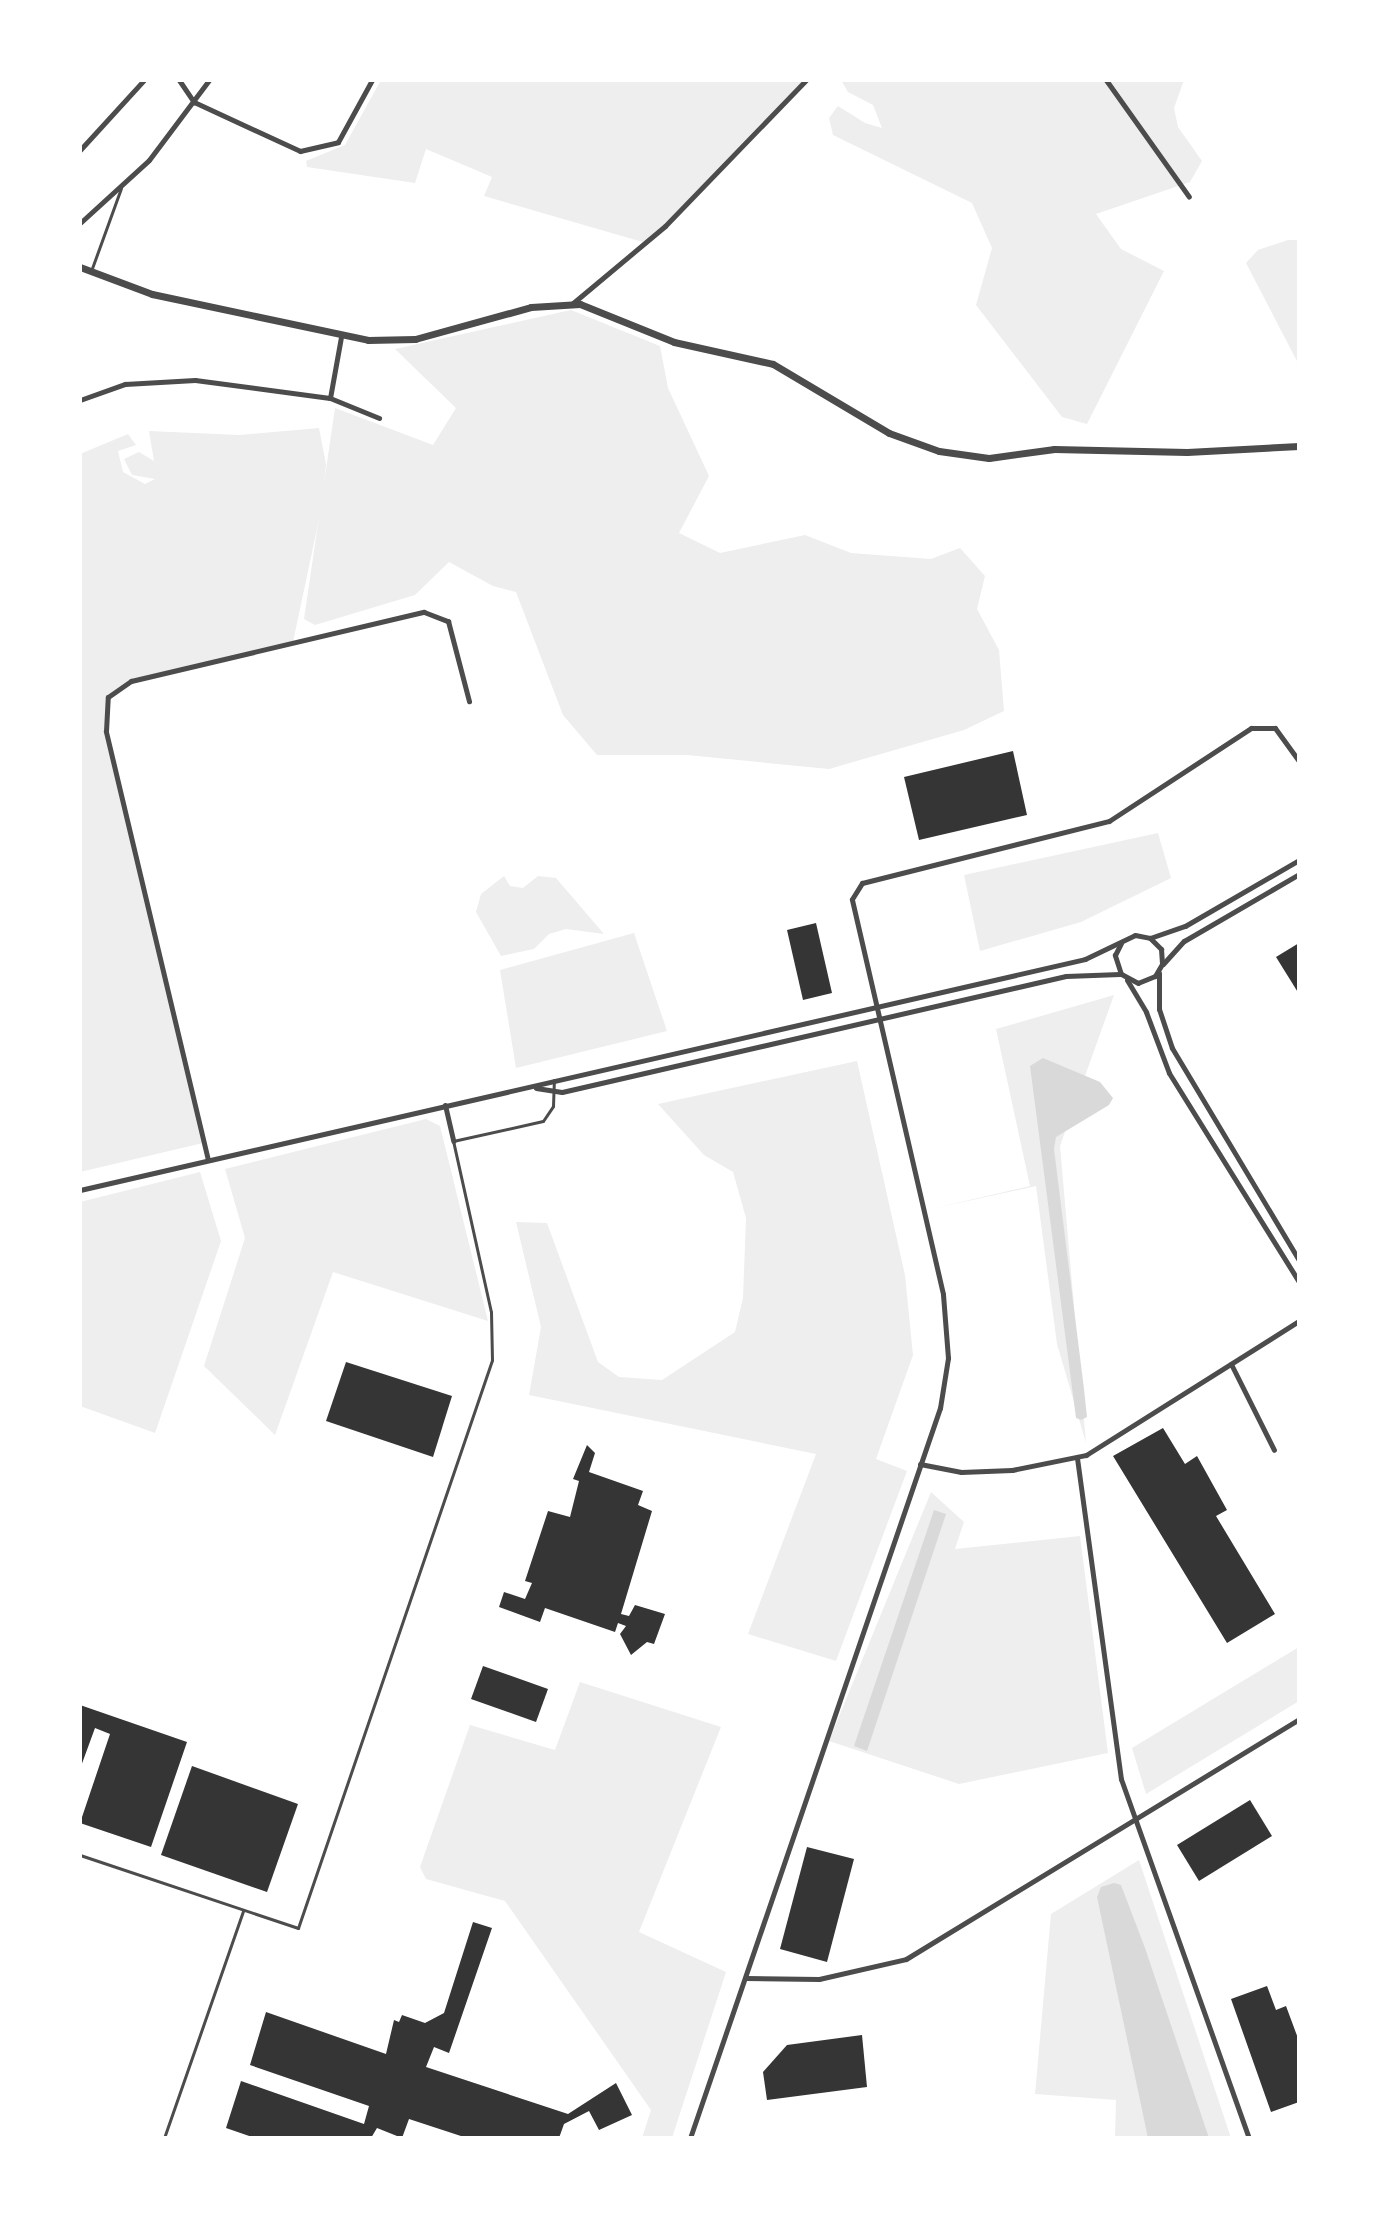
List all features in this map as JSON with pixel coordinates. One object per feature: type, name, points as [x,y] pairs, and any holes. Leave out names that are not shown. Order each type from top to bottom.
[{"type":"street","points":[[80,150],[144,80]]},
{"type":"street","points":[[179,80],[194,102],[300,151],[338,142],[372,80]]},
{"type":"street","points":[[573,304],[665,226],[806,80]]},
{"type":"street","points":[[1106,80],[1189,197]]},
{"type":"street","points":[[80,223],[121,188],[208,81]]},
{"type":"street","points":[[80,267],[152,294],[341,337],[415,339],[531,307],[573,304],[674,342],[773,364],[889,433],[939,451],[989,458],[1054,449],[1187,452],[1299,446]]},
{"type":"street","points":[[330,398],[341,337]]},
{"type":"street","points":[[80,400],[117,386],[159,380],[227,383],[330,398],[379,418]]},
{"type":"street","points":[[208,1160],[106,731],[108,697],[131,681],[424,612],[448,621],[469,701]]},
{"type":"street","points":[[690,2138],[940,1408],[948,1358],[946,1321],[921,1190],[874,1007],[853,917],[852,899],[862,883],[1109,821],[1251,728],[1275,728],[1299,761]]},
{"type":"street","points":[[80,1190],[1085,959],[1135,935],[1150,938],[1185,926],[1299,860]]},
{"type":"street","points":[[1299,874],[1184,941],[1162,964],[1159,972],[1159,1009],[1172,1048],[1299,1260]]},
{"type":"street","points":[[1150,938],[1161,949],[1162,964]]},
{"type":"street","points":[[1121,943],[1115,955],[1123,977],[1146,1012],[1169,1073],[1299,1282]]},
{"type":"street","points":[[534,1087],[551,1092],[1066,976],[1108,971],[1144,982],[1159,972]]},
{"type":"street","points":[[445,1105],[453,1141]]},
{"type":"street","points":[[920,1464],[961,1472],[1077,1458],[1299,1321]]},
{"type":"street","points":[[1231,1364],[1274,1450]]},
{"type":"street","points":[[1077,1458],[1112,1740],[1135,1822],[1249,2138]]},
{"type":"street","points":[[746,1978],[819,1979],[906,1959],[1135,1822],[1299,1719]]},
{"type":"lane","points":[[91,271],[121,188]]},
{"type":"lane","points":[[80,1855],[298,1928],[482,1394],[493,1328],[453,1141],[543,1121],[553,1106],[551,1092],[554,1080]]},
{"type":"lane","points":[[164,2138],[243,1911]]},
{"type":"shaded area","points":[[381,80],[806,80],[646,243],[484,196],[492,177],[426,149],[415,183],[307,167],[306,161],[345,145]]},
{"type":"shaded area","points":[[841,80],[1184,80],[1174,108],[1178,127],[1202,161],[1190,182],[1096,214],[1121,249],[1164,271],[1087,424],[1062,417],[976,305],[992,248],[972,203],[833,135],[829,118],[838,106],[865,123],[882,128],[873,105],[848,92]]},
{"type":"shaded area","points":[[1288,240],[1299,240],[1299,365],[1246,263],[1258,250]]},
{"type":"shaded area","points":[[571,310],[660,346],[668,388],[709,476],[679,533],[720,553],[805,535],[851,553],[931,559],[960,548],[985,576],[977,609],[999,650],[1004,711],[964,730],[829,769],[687,755],[597,755],[563,715],[516,592],[493,586],[449,562],[415,595],[315,625],[304,619],[335,408],[433,445],[456,408],[395,349]]},
{"type":"shaded area","points":[[319,428],[326,464],[322,505],[293,642],[131,680],[108,697],[106,731],[203,1143],[80,1172],[80,454],[128,434],[136,445],[118,451],[123,472],[145,484],[155,479],[132,475],[124,459],[139,452],[154,461],[149,431],[240,435]]},
{"type":"shaded area","points":[[1158,833],[1171,878],[1081,922],[980,951],[964,875]]},
{"type":"shaded area","points":[[504,876],[510,886],[523,888],[538,876],[556,878],[604,934],[566,929],[549,934],[534,949],[501,956],[476,912],[481,894]]},
{"type":"shaded area","points":[[634,933],[667,1031],[516,1068],[500,970]]},
{"type":"shaded area","points":[[1114,995],[1060,1146],[1086,1443],[1057,1344],[1036,1186],[931,1209],[1030,1186],[996,1029]]},
{"type":"shaded area","points":[[1043,1058],[1100,1082],[1113,1098],[1109,1105],[1056,1137],[1054,1149],[1087,1417],[1081,1420],[1076,1418],[1030,1066]]},
{"type":"shaded area","points":[[857,1061],[905,1275],[913,1355],[876,1459],[907,1471],[836,1661],[748,1634],[816,1454],[529,1395],[541,1327],[516,1222],[547,1223],[598,1362],[619,1377],[662,1380],[735,1332],[743,1298],[746,1218],[733,1172],[704,1155],[658,1104]]},
{"type":"shaded area","points":[[426,1119],[440,1126],[488,1321],[333,1272],[275,1435],[204,1366],[245,1238],[225,1169]]},
{"type":"shaded area","points":[[200,1172],[221,1241],[155,1433],[80,1406],[80,1202]]},
{"type":"shaded area","points":[[931,1492],[964,1522],[955,1549],[1080,1536],[1108,1753],[959,1784],[829,1741]]},
{"type":"shaded area","points":[[934,1510],[946,1514],[867,1751],[854,1746]]},
{"type":"shaded area","points":[[1299,1647],[1299,1701],[1146,1794],[1132,1748]]},
{"type":"shaded area","points":[[580,1682],[721,1727],[639,1932],[726,1972],[672,2138],[642,2138],[651,2110],[505,1901],[426,1879],[420,1867],[470,1725],[555,1750]]},
{"type":"shaded area","points":[[1139,1860],[1231,2138],[1115,2138],[1116,2100],[1035,2094],[1051,1914]]},
{"type":"shaded area","points":[[1114,1883],[1121,1885],[1145,1948],[1209,2138],[1148,2138],[1097,1897],[1101,1887]]},
{"type":"building","points":[[1013,751],[1027,815],[919,840],[904,777]]},
{"type":"building","points":[[816,923],[832,993],[803,1000],[787,930]]},
{"type":"building","points":[[1299,943],[1299,994],[1276,957]]},
{"type":"building","points":[[346,1362],[452,1396],[433,1457],[326,1421]]},
{"type":"building","points":[[1163,1428],[1185,1464],[1197,1456],[1227,1510],[1216,1516],[1275,1614],[1227,1643],[1113,1456]]},
{"type":"building","points":[[587,1445],[595,1453],[589,1472],[643,1491],[638,1505],[652,1511],[621,1614],[629,1616],[635,1605],[665,1614],[654,1644],[647,1642],[631,1655],[620,1634],[626,1626],[618,1623],[615,1632],[545,1608],[540,1622],[499,1607],[504,1592],[525,1599],[532,1583],[525,1581],[548,1511],[570,1517],[579,1481],[573,1479]]},
{"type":"building","points":[[483,1666],[548,1689],[536,1722],[471,1699]]},
{"type":"building","points":[[80,1705],[187,1742],[151,1847],[80,1823],[110,1734],[95,1728],[80,1769]]},
{"type":"building","points":[[192,1766],[298,1804],[267,1892],[161,1855]]},
{"type":"building","points":[[1250,1800],[1272,1836],[1199,1881],[1177,1845]]},
{"type":"building","points":[[807,1847],[854,1859],[827,1962],[780,1949]]},
{"type":"building","points":[[473,1922],[492,1928],[449,2053],[434,2047],[426,2067],[568,2114],[616,2083],[632,2115],[599,2130],[589,2111],[564,2124],[559,2138],[467,2138],[409,2119],[402,2138],[377,2128],[371,2138],[255,2138],[226,2128],[241,2081],[364,2124],[369,2106],[250,2065],[266,2012],[386,2054],[394,2020],[399,2022],[402,2015],[425,2023],[444,2013]]},
{"type":"building","points":[[1267,1986],[1276,2010],[1286,2006],[1299,2041],[1299,2102],[1271,2112],[1231,1999]]},
{"type":"building","points":[[862,2035],[867,2087],[767,2100],[763,2072],[787,2045]]}]
